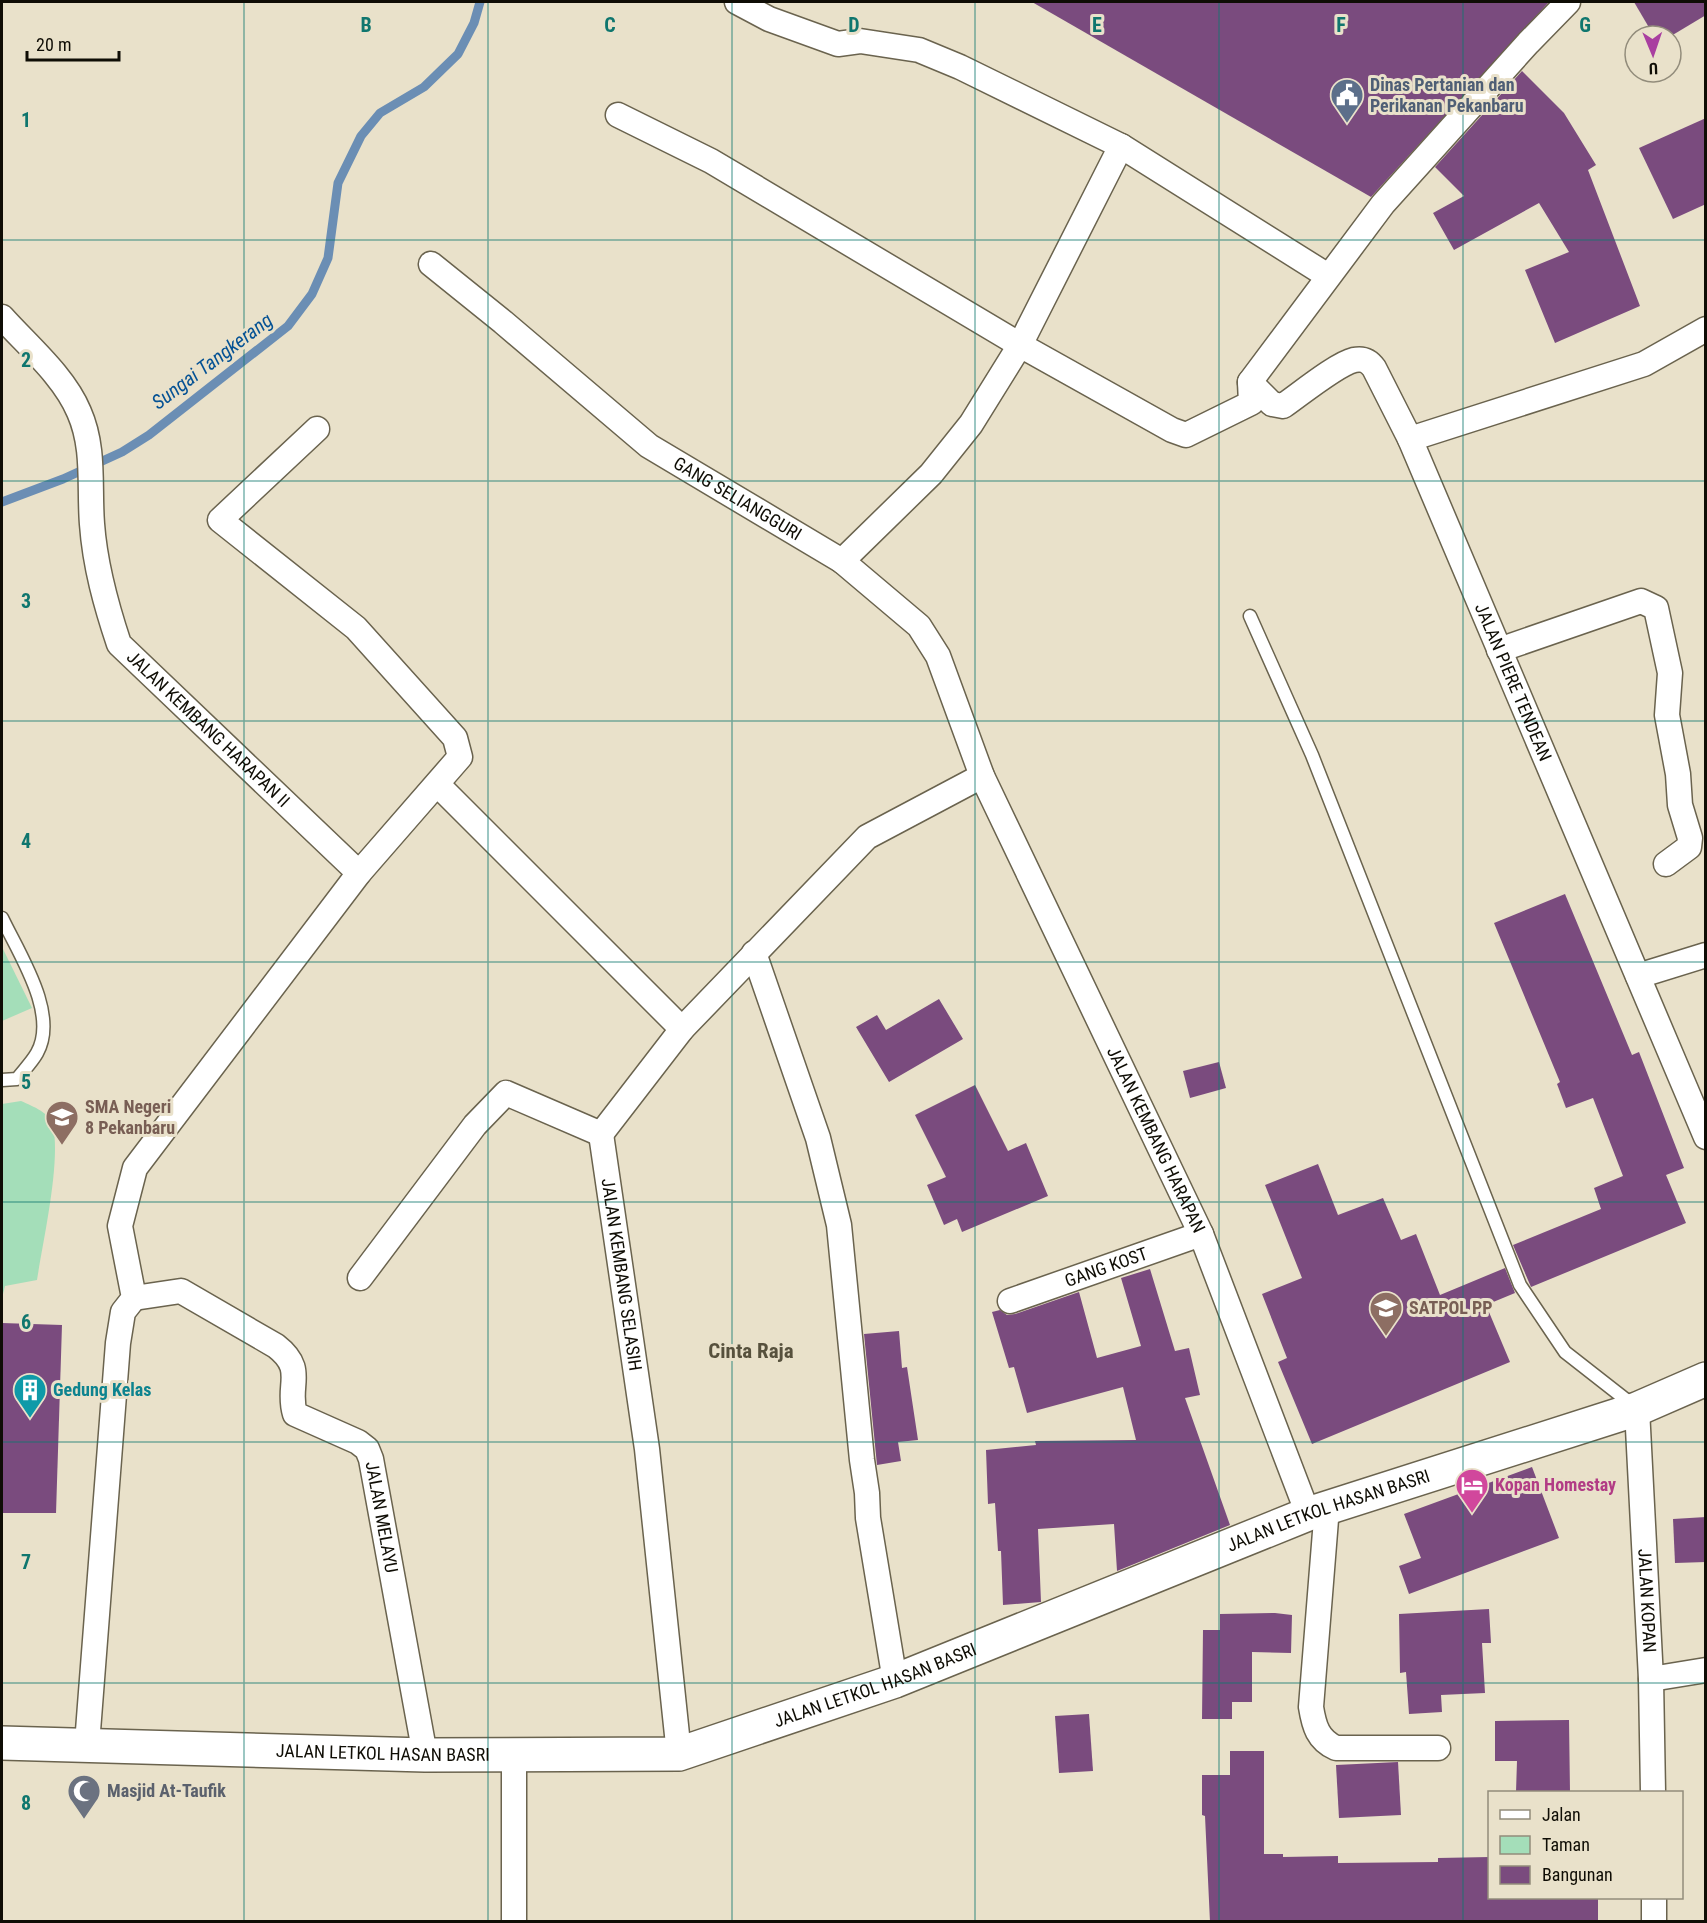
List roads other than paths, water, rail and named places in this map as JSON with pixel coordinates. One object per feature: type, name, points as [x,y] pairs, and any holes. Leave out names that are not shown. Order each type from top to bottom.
[{"type":"street","points":[[737,2],[769,19],[838,44],[860,41],[919,50],[960,67],[1121,146],[1328,276]]},
{"type":"street","points":[[618,115],[711,161],[1020,345],[1172,430],[1186,435],[1251,403],[1250,382],[1399,185],[1568,2]]},
{"type":"street","points":[[842,561],[937,466],[971,424],[1020,345],[1121,146]]},
{"type":"street","name":"GANG SELIANGGURI","points":[[431,264],[504,322],[649,446],[842,561],[919,627],[938,656],[982,776]]},
{"type":"street","name":"JALAN KEMBANG HARAPAN II","points":[[2,317],[58,379],[78,409],[89,437],[92,526],[103,596],[119,644],[359,873]]},
{"type":"street","points":[[1410,440],[1644,364],[1706,329]]},
{"type":"street","name":"JALAN PIERE TENDEAN","points":[[1250,382],[1272,404],[1283,406],[1348,362],[1364,360],[1370,362],[1374,368],[1410,440],[1706,1137]]},
{"type":"street","points":[[87,1744],[118,1343],[123,1312],[134,1298],[120,1226],[135,1168],[359,873],[460,757],[455,738],[356,628],[220,520],[317,429]]},
{"type":"street","points":[[1499,650],[1641,601],[1656,608],[1670,673],[1667,715],[1678,774],[1680,805],[1690,838],[1689,847],[1666,864]]},
{"type":"street","points":[[360,1278],[475,1125],[506,1093],[601,1134],[682,1029],[867,837],[982,776]]},
{"type":"street","name":"JALAN KEMBANG HARAPAN","points":[[982,776],[1201,1234],[1318,1510]]},
{"type":"street","points":[[438,785],[682,1029]]},
{"type":"street","points":[[754,953],[818,1138],[839,1225],[868,1518],[895,1681]]},
{"type":"street","points":[[1638,976],[1706,955]]},
{"type":"street","name":"JALAN KEMBANG SELASIH","points":[[601,1134],[647,1449],[679,1754]]},
{"type":"street","name":"GANG KOST","points":[[1010,1301],[1201,1234]]},
{"type":"street","name":"JALAN MELAYU","points":[[134,1298],[181,1291],[276,1346],[290,1357],[296,1378],[292,1406],[295,1414],[358,1442],[367,1449],[371,1459],[425,1755]]},
{"type":"street","name":"JALAN LETKOL HASAN BASRI","points":[[2,1743],[514,1757],[679,1754],[895,1681],[1318,1510],[1637,1409],[1706,1379]]},
{"type":"street","name":"JALAN KOPAN","points":[[1637,1409],[1652,1680],[1653,1791]]},
{"type":"street","points":[[1318,1510],[1311,1707],[1314,1725],[1324,1743],[1336,1748],[1438,1748]]},
{"type":"street","points":[[1652,1680],[1706,1670]]},
{"type":"street","points":[[514,1757],[514,1922]]},
{"type":"street","points":[[1654,1899],[1654,1922]]},
{"type":"lane","points":[[1250,616],[1312,755],[1520,1285],[1565,1352],[1637,1409]]},
{"type":"lane","points":[[2,918],[33,982],[45,1019],[38,1052],[16,1079],[2,1080]]},
{"type":"waterway","name":"Sungai Tangkerang","points":[[2,502],[63,479],[122,452],[149,435],[288,326],[312,294],[328,258],[338,183],[361,136],[380,113],[424,87],[458,54],[474,23],[480,2]]},
{"type":"place","name":"Dinas Pertanian dan Perikanan Pekanbaru","points":[[1347,124]]},
{"type":"place","name":"SMA Negeri 8 Pekanbaru","points":[[62,1146]]},
{"type":"place","name":"SATPOL PP","points":[[1386,1337]]},
{"type":"place","name":"Gedung Kelas","points":[[30,1419]]},
{"type":"place","name":"Kopan Homestay","points":[[1472,1514]]},
{"type":"place","name":"Masjid At-Taufik","points":[[84,1820]]},
{"type":"district","name":"Cinta Raja","points":[[751,1351]]}]
